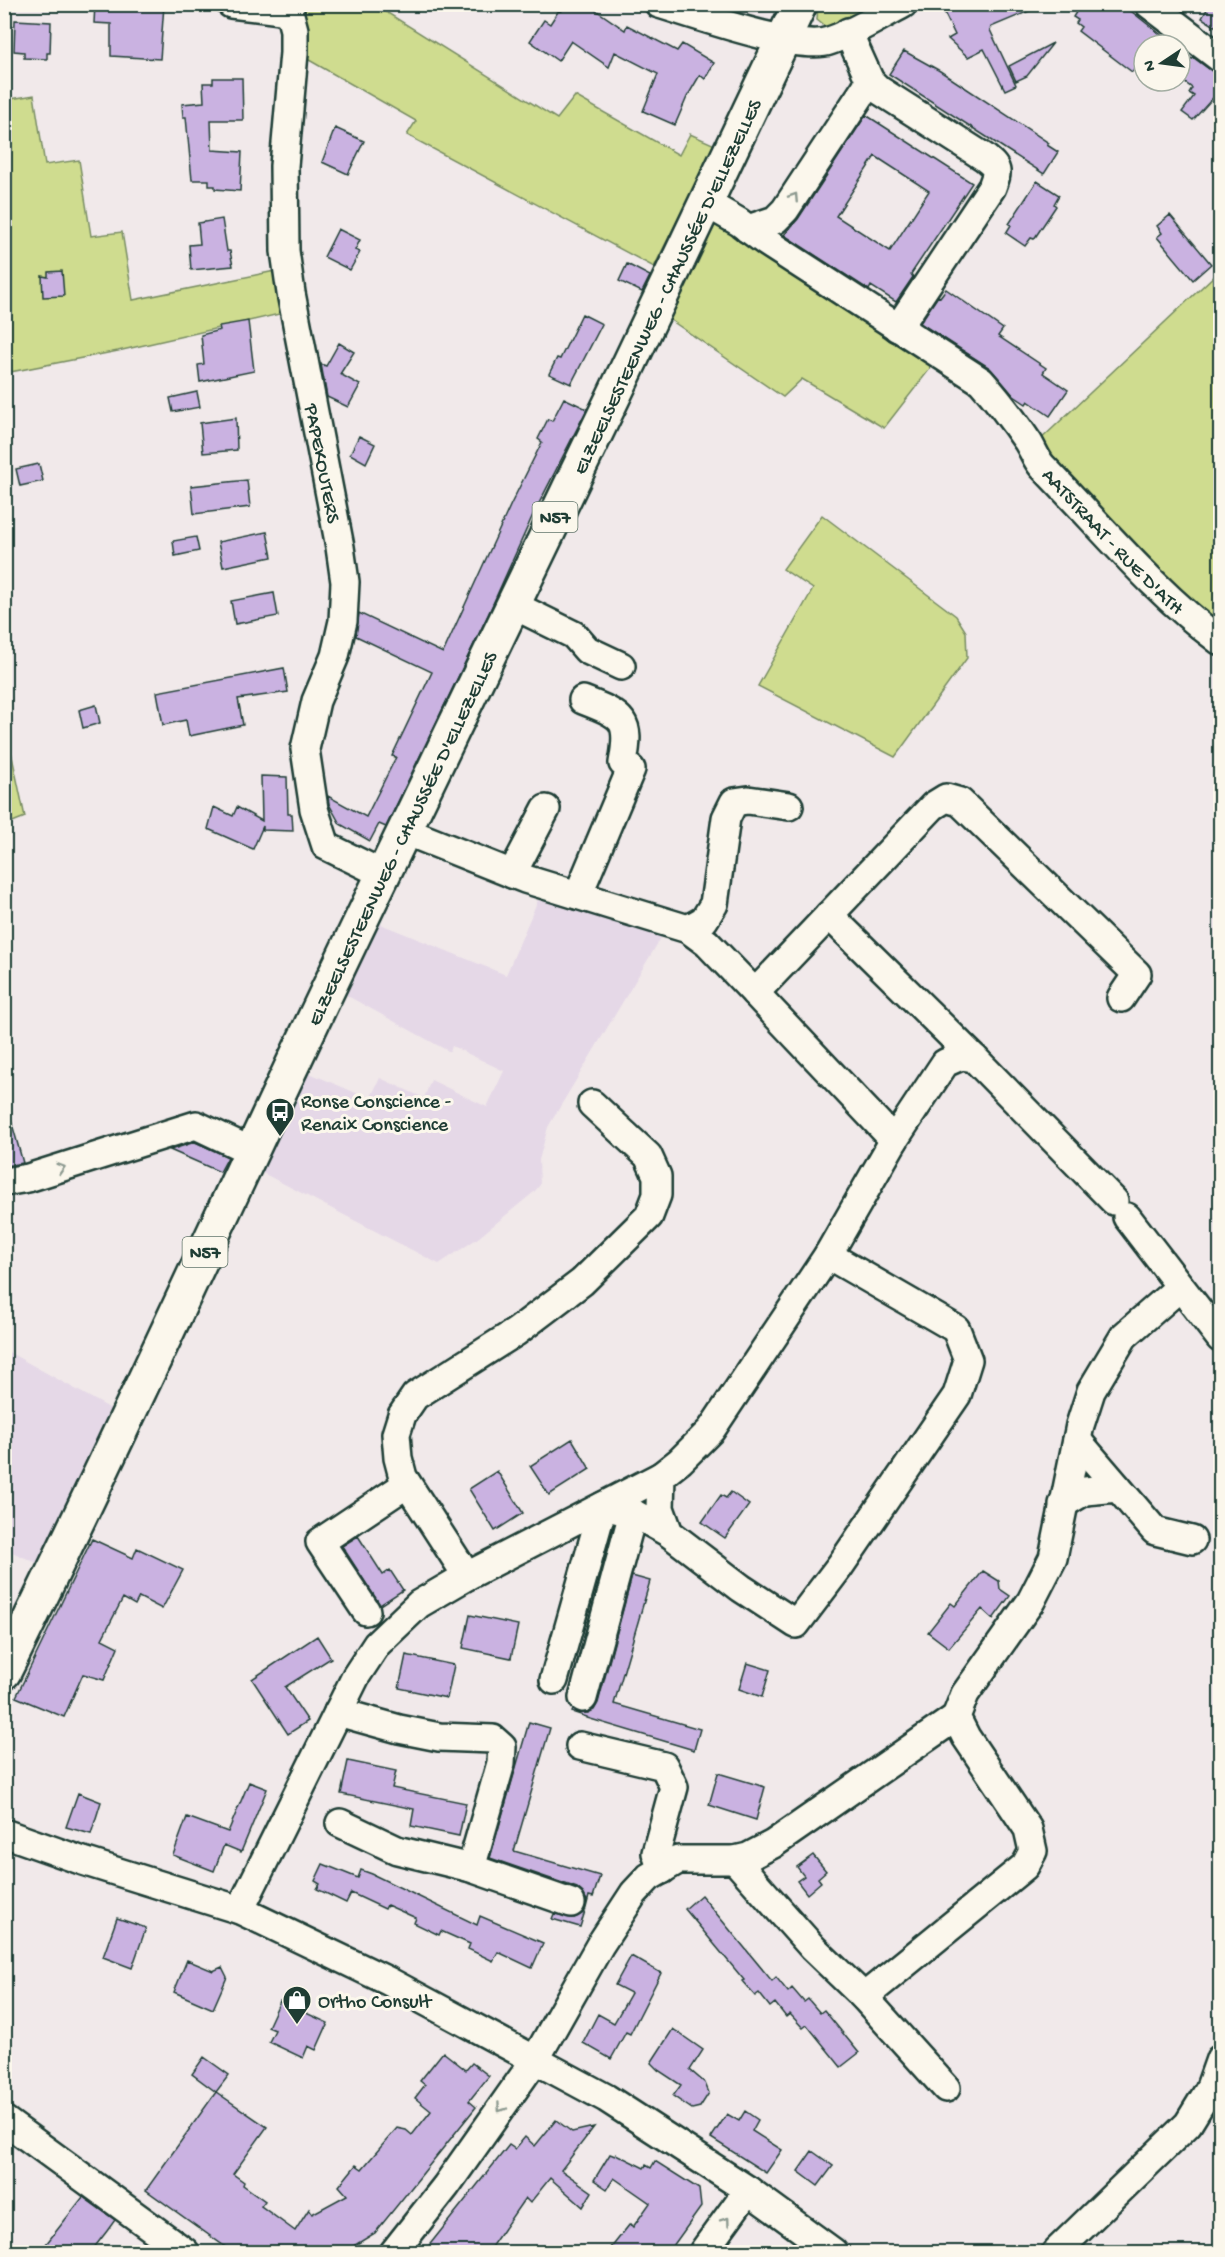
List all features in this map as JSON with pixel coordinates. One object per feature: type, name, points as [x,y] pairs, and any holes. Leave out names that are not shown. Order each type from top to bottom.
[{"type":"main road","name":"ELZEELSESTEENWEG - CHAUSSÉE D'ELLEZELLES","points":[[4,1672],[86,1508],[173,1318],[800,4]]},
{"type":"street","points":[[231,4],[290,8]]},
{"type":"street","points":[[659,4],[802,43],[827,42],[903,4]]},
{"type":"street","points":[[1149,4],[1221,58]]},
{"type":"street","name":"PAPEKOUTERS","points":[[290,8],[294,30],[294,53],[284,166],[285,251],[345,582],[343,621],[335,656],[316,701],[305,749],[314,809],[326,846],[384,874]]},
{"type":"street","points":[[848,32],[870,81],[879,90],[995,165],[997,173],[992,188],[898,328]]},
{"type":"street","points":[[748,228],[775,220],[785,210],[870,81]]},
{"type":"street","name":"AATSTRAAT - RUE D'ATH","points":[[706,203],[748,228],[981,381],[999,401],[1033,452],[1155,583],[1201,627],[1221,641]]},
{"type":"street","points":[[513,605],[574,634],[587,650],[621,666]]},
{"type":"street","points":[[578,895],[631,769],[622,763],[627,732],[622,721],[610,710],[583,700]]},
{"type":"street","points":[[755,993],[933,806],[946,798],[960,802],[1137,974],[1121,998]]},
{"type":"street","points":[[688,929],[704,920],[714,904],[726,819],[734,802],[748,800],[789,806]]},
{"type":"street","points":[[512,874],[546,808]]},
{"type":"street","points":[[405,831],[512,874],[688,929],[707,944],[755,993],[894,1140]]},
{"type":"street","points":[[829,915],[974,1058],[1120,1209],[1221,1338]]},
{"type":"street","points":[[240,1910],[356,1676],[377,1644],[419,1604],[467,1576],[661,1476],[680,1461],[711,1430],[828,1255],[894,1140],[945,1063],[961,1056],[974,1058]]},
{"type":"street","points":[[467,1576],[403,1478],[396,1434],[402,1415],[415,1396],[516,1332],[582,1282],[649,1216],[657,1195],[657,1176],[648,1156],[592,1104]]},
{"type":"street","points":[[4,1182],[28,1178],[196,1125],[253,1152]]},
{"type":"street","points":[[603,1506],[633,1513],[669,1533],[741,1588],[796,1624],[840,1566],[957,1395],[968,1359],[956,1329],[828,1255]]},
{"type":"street","points":[[394,2253],[446,2186],[535,2060],[600,1945],[628,1902],[649,1877],[678,1860],[735,1860],[748,1857],[773,1844],[956,1717],[965,1694],[1031,1601],[1053,1558],[1077,1440],[1091,1391],[1124,1336],[1180,1287]]},
{"type":"street","points":[[1077,1440],[1155,1531],[1192,1540]]},
{"type":"street","points":[[661,1476],[660,1508],[669,1533]]},
{"type":"street","points":[[366,1611],[320,1542],[407,1484]]},
{"type":"street","points":[[1063,1504],[1085,1491],[1118,1488]]},
{"type":"street","points":[[554,1680],[603,1506]]},
{"type":"street","points":[[583,1698],[633,1513]]},
{"type":"street","points":[[338,1712],[399,1729],[439,1737],[494,1739],[502,1747],[501,1763],[471,1868]]},
{"type":"street","points":[[864,1997],[1025,1866],[1033,1851],[1028,1828],[966,1737],[956,1717]]},
{"type":"street","points":[[580,1746],[664,1766],[674,1787],[656,1853],[662,1870]]},
{"type":"street","points":[[340,1823],[397,1850],[471,1868],[571,1903]]},
{"type":"street","points":[[4,1833],[83,1861],[240,1910],[388,1981],[606,2098],[748,2190],[833,2253]]},
{"type":"street","points":[[735,1860],[813,1948],[864,1997],[946,2088]]},
{"type":"street","points":[[1056,2253],[1188,2124],[1209,2090],[1221,2059]]},
{"type":"street","points":[[4,2120],[185,2253]]},
{"type":"street","points":[[703,2253],[748,2190]]},
{"type":"shaded area","points":[[538,900],[665,931],[548,1127],[539,1160],[540,1185],[534,1192],[478,1238],[439,1264],[257,1170],[307,1072],[370,1099],[380,1078],[424,1098],[431,1080],[487,1107],[504,1071],[452,1046],[450,1052],[344,994],[378,923],[506,975]]},
{"type":"shaded area","points":[[5,1350],[113,1410],[37,1563],[5,1549]]},
{"type":"green space","points":[[302,5],[375,5],[557,119],[575,96],[679,155],[690,134],[715,145],[654,267],[407,135],[416,121],[302,56]]},
{"type":"green space","points":[[818,5],[874,5],[827,28],[817,20]]},
{"type":"green space","points":[[34,95],[45,165],[79,160],[91,236],[122,232],[133,300],[280,270],[288,312],[118,351],[5,373],[4,248],[11,246],[4,192],[5,100]]},
{"type":"green space","points":[[714,220],[936,361],[884,428],[802,379],[783,397],[669,319]]},
{"type":"green space","points":[[1217,273],[1220,278],[1220,637],[1037,443]]},
{"type":"green space","points":[[822,515],[956,616],[966,632],[967,658],[895,757],[758,686],[813,589],[783,569]]},
{"type":"green space","points":[[4,719],[25,817],[5,825],[4,825]]},
{"type":"building","points":[[95,4],[164,5],[160,59],[111,56],[111,24],[94,23]]},
{"type":"building","points":[[565,4],[587,4],[625,30],[627,25],[677,51],[682,44],[714,63],[705,79],[700,75],[675,125],[643,111],[658,74],[615,52],[609,67],[571,41],[558,61],[530,41],[544,20],[550,24]]},
{"type":"building","points":[[940,4],[1046,4],[991,27],[990,30],[1016,85],[1005,90],[984,49],[968,57],[948,39],[955,35]]},
{"type":"building","points":[[1081,4],[1122,4],[1159,33],[1132,33],[1132,72],[1078,31],[1081,27],[1076,23],[1078,20],[1073,17]]},
{"type":"building","points":[[1210,4],[1221,4],[1221,30],[1202,18]]},
{"type":"building","points":[[15,20],[51,22],[50,53],[47,53],[47,59],[24,58],[24,52],[14,51]]},
{"type":"building","points":[[1053,43],[1027,76],[1016,81],[1009,66]]},
{"type":"building","points":[[904,51],[940,71],[1049,143],[1047,145],[1058,152],[1044,174],[889,74]]},
{"type":"building","points":[[1194,58],[1221,78],[1221,89],[1193,120],[1182,112],[1194,96],[1189,93],[1192,93],[1192,59]]},
{"type":"building","points":[[213,78],[242,78],[243,120],[211,120],[212,150],[242,152],[240,191],[215,189],[215,186],[209,186],[209,180],[192,180],[186,117],[183,117],[182,104],[204,102],[203,83],[213,83]]},
{"type":"building","points":[[866,115],[972,183],[911,274],[913,277],[896,302],[871,286],[869,290],[784,235],[798,219]],"holes":[[[875,156],[929,191],[890,251],[836,216]]]},
{"type":"building","points":[[335,128],[364,141],[348,174],[322,162]]},
{"type":"building","points":[[1037,181],[1059,195],[1054,204],[1056,206],[1034,239],[1031,238],[1025,246],[1006,233],[1011,225],[1009,224]]},
{"type":"building","points":[[1170,215],[1211,264],[1193,280],[1157,237],[1162,233],[1157,226]]},
{"type":"building","points":[[222,219],[227,251],[230,251],[233,266],[191,270],[189,245],[200,244],[198,223]]},
{"type":"building","points":[[338,229],[360,240],[355,250],[360,252],[350,270],[324,257]]},
{"type":"building","points":[[627,264],[650,276],[642,292],[619,281]]},
{"type":"building","points":[[62,271],[64,296],[43,297],[42,276],[48,277],[48,272]]},
{"type":"building","points":[[946,289],[1003,329],[998,336],[1046,368],[1043,373],[1068,390],[1050,416],[1028,401],[1026,404],[1014,396],[990,368],[920,323],[938,296],[940,297]]},
{"type":"building","points":[[582,314],[602,324],[571,384],[549,374],[557,358],[560,359]]},
{"type":"building","points":[[248,321],[254,371],[200,382],[198,365],[204,364],[201,335],[220,330],[219,326]]},
{"type":"building","points":[[339,343],[354,352],[340,374],[360,385],[348,407],[327,397],[321,364],[326,366]]},
{"type":"building","points":[[197,392],[200,407],[173,412],[170,398]]},
{"type":"building","points":[[564,398],[587,409],[532,517],[488,615],[386,827],[379,824],[370,841],[340,824],[329,804],[328,796],[366,817],[396,757],[392,756],[432,672],[356,636],[359,613],[443,653],[542,442],[538,439],[548,419],[552,421]]},
{"type":"building","points":[[236,418],[237,450],[203,453],[200,423]]},
{"type":"building","points":[[359,436],[375,444],[366,463],[350,454]]},
{"type":"building","points":[[39,464],[43,481],[20,486],[16,469]]},
{"type":"building","points":[[247,480],[250,507],[194,514],[191,486]]},
{"type":"building","points":[[267,532],[272,557],[223,567],[218,542]]},
{"type":"building","points":[[196,537],[199,551],[175,556],[173,541]]},
{"type":"building","points":[[274,593],[278,616],[235,624],[231,601]]},
{"type":"building","points":[[284,668],[288,692],[238,699],[243,725],[189,736],[186,720],[163,725],[157,692]]},
{"type":"building","points":[[96,705],[100,723],[83,728],[79,710]]},
{"type":"building","points":[[261,776],[287,777],[288,814],[292,814],[293,831],[263,830],[263,826],[253,849],[208,829],[214,807],[233,816],[237,807],[262,821]]},
{"type":"building","points":[[9,1113],[23,1163],[6,1166],[4,1114]]},
{"type":"building","points":[[195,1142],[228,1157],[220,1172],[170,1150]]},
{"type":"building","points":[[572,1439],[590,1469],[549,1495],[530,1466]]},
{"type":"building","points":[[497,1471],[523,1513],[495,1531],[469,1489]]},
{"type":"building","points":[[731,1492],[749,1505],[725,1538],[702,1522],[721,1495],[726,1498]]},
{"type":"building","points":[[358,1536],[383,1575],[390,1570],[403,1590],[380,1605],[342,1546]]},
{"type":"building","points":[[92,1539],[133,1558],[137,1548],[183,1570],[162,1609],[139,1597],[135,1605],[123,1598],[102,1639],[118,1647],[104,1680],[83,1674],[64,1717],[16,1697]]},
{"type":"building","points":[[983,1571],[999,1581],[1000,1589],[1010,1596],[993,1619],[982,1609],[949,1648],[928,1632],[951,1603],[955,1606]]},
{"type":"building","points":[[632,1576],[650,1581],[614,1704],[700,1729],[694,1750],[572,1712],[573,1710],[588,1713],[594,1710],[598,1703]]},
{"type":"building","points":[[470,1615],[518,1625],[511,1658],[463,1648]]},
{"type":"building","points":[[317,1636],[331,1658],[285,1687],[308,1721],[288,1734],[252,1679]]},
{"type":"building","points":[[406,1655],[454,1665],[447,1698],[399,1688]]},
{"type":"building","points":[[747,1663],[770,1670],[762,1697],[739,1689]]},
{"type":"building","points":[[529,1722],[550,1728],[514,1851],[600,1876],[593,1897],[589,1896],[586,1908],[587,1901],[577,1888],[490,1858]]},
{"type":"building","points":[[348,1761],[396,1771],[392,1788],[466,1803],[459,1836],[411,1826],[414,1809],[341,1794]]},
{"type":"building","points":[[718,1773],[765,1787],[756,1820],[709,1805]]},
{"type":"building","points":[[249,1782],[267,1789],[241,1852],[224,1845],[214,1871],[173,1855],[187,1817],[228,1832]]},
{"type":"building","points":[[78,1793],[101,1802],[91,1834],[66,1827]]},
{"type":"building","points":[[813,1855],[826,1871],[818,1878],[821,1882],[807,1894],[797,1881],[804,1876],[797,1867]]},
{"type":"building","points":[[323,1864],[358,1878],[361,1870],[477,1925],[480,1916],[543,1943],[532,1968],[498,1952],[493,1961],[468,1949],[470,1944],[441,1931],[439,1935],[414,1923],[416,1918],[387,1905],[385,1909],[351,1893],[346,1903],[317,1889],[320,1884],[315,1881]]},
{"type":"building","points":[[701,1895],[772,1981],[776,1977],[788,1992],[792,1988],[804,2002],[808,1999],[820,2013],[824,2010],[859,2053],[841,2067],[807,2025],[803,2028],[790,2014],[786,2017],[775,2003],[770,2007],[759,1993],[755,1996],[685,1909]]},
{"type":"building","points":[[586,1908],[580,1927],[552,1919],[554,1914],[574,1918],[582,1914]]},
{"type":"building","points":[[117,1918],[146,1928],[132,1968],[103,1957]]},
{"type":"building","points":[[631,1956],[661,1973],[630,2034],[626,2032],[611,2059],[583,2043],[598,2014],[614,2023],[631,1993],[615,1985]]},
{"type":"building","points":[[187,1960],[213,1971],[222,1967],[227,1977],[213,2009],[174,1992]]},
{"type":"building","points":[[280,2001],[328,2023],[316,2050],[308,2046],[303,2058],[269,2042],[275,2030],[268,2027]]},
{"type":"building","points":[[673,2029],[703,2050],[690,2070],[705,2083],[709,2093],[700,2107],[692,2109],[673,2096],[681,2085],[651,2063]]},
{"type":"building","points":[[443,2052],[466,2070],[472,2063],[489,2076],[469,2101],[476,2107],[375,2233],[342,2253],[234,2253],[146,2190],[216,2092],[267,2127],[233,2174],[244,2182],[243,2185],[265,2201],[261,2206],[295,2231],[309,2209],[312,2214],[347,2195],[339,2186],[356,2165],[362,2169],[397,2128],[406,2130],[412,2135],[431,2111],[415,2098],[425,2085],[420,2081]]},
{"type":"building","points":[[204,2057],[229,2075],[216,2092],[192,2074]]},
{"type":"building","points":[[745,2111],[758,2120],[752,2131],[782,2150],[766,2173],[711,2138],[727,2114],[739,2121]]},
{"type":"building","points":[[556,2120],[572,2132],[594,2127],[561,2170],[592,2192],[583,2207],[550,2178],[530,2203],[525,2198],[487,2253],[423,2253],[509,2145],[515,2149],[525,2137],[535,2146]]},
{"type":"building","points":[[812,2151],[833,2166],[818,2186],[798,2171]]},
{"type":"building","points":[[610,2154],[615,2156],[616,2154],[644,2168],[646,2165],[651,2168],[655,2161],[699,2189],[701,2207],[668,2253],[607,2253],[630,2224],[633,2227],[650,2203],[614,2178],[607,2189],[594,2180]]},
{"type":"building","points":[[83,2197],[115,2220],[90,2253],[39,2253]]},
{"type":"place","name":"Ronse Conscience - Renaix Conscience","points":[[280,1138]]},
{"type":"place","name":"Ortho Consult","points":[[297,2026]]}]
